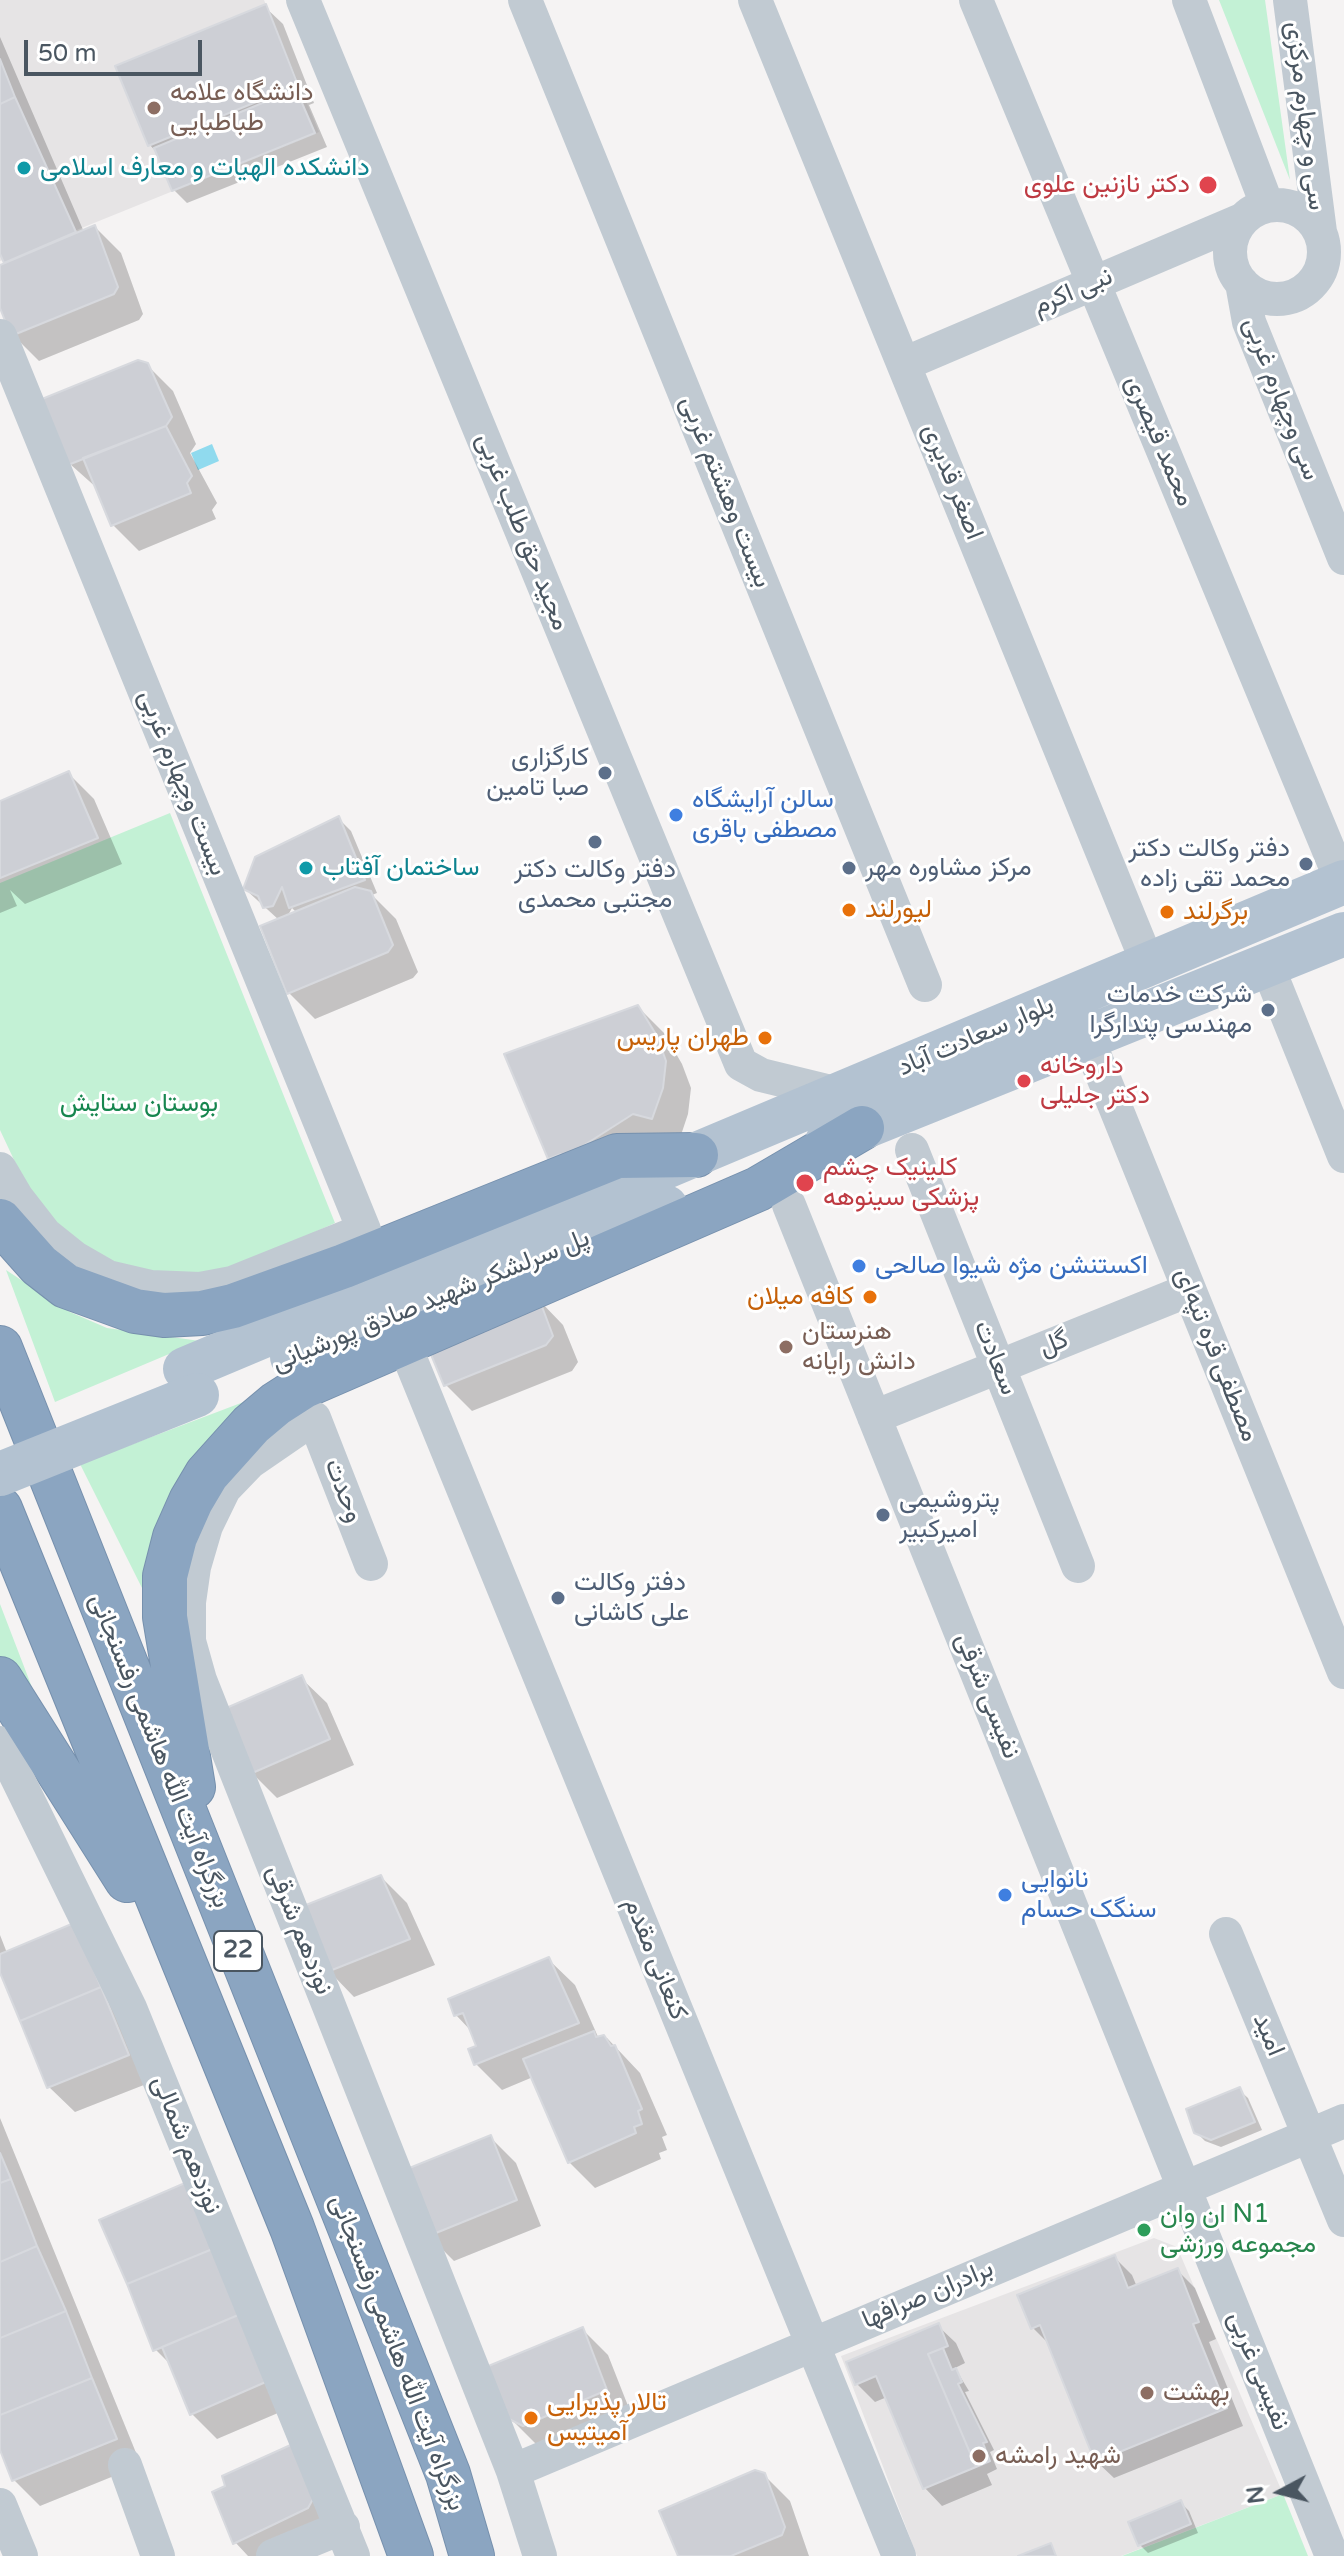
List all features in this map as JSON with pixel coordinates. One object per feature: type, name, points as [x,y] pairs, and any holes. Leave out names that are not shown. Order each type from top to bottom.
[{"type":"highway","points":[[216,1895],[170,1653],[165,1576],[175,1537],[191,1501],[229,1448],[276,1404],[304,1386],[758,1189],[850,1111]]},
{"type":"highway","points":[[0,1221],[39,1265],[66,1286],[135,1311],[164,1315],[202,1313],[233,1306],[344,1266],[617,1156],[696,1155]]},
{"type":"highway","name":"بزرگراه آیت الله هاشمی رفسنجانی","points":[[0,1348],[448,2474],[472,2556]]},
{"type":"highway","name":"بزرگراه آیت الله هاشمی رفسنجانی","points":[[0,1509],[185,1972],[292,2228],[411,2556]]},
{"type":"highway","points":[[0,1679],[185,1972]]},
{"type":"main road","name":"بلوار سعادت آباد","points":[[850,1111],[1148,964],[1343,882]]},
{"type":"main road","name":"بلوار سعادت آباد","points":[[696,1155],[1087,1037],[1344,934]]},
{"type":"main road","name":"پل سرلشکر شهید صادق پورشیانی","points":[[0,1445],[191,1382],[850,1111]]},
{"type":"main road","name":"پل سرلشکر شهید صادق پورشیانی","points":[[0,1474],[191,1382],[696,1155]]},
{"type":"street","name":"مجید حق طلب غربی","points":[[303,0],[741,1064],[850,1111]]},
{"type":"street","name":"بیست وهشتم غربی","points":[[525,0],[925,985]]},
{"type":"street","name":"اصغر قدیری","points":[[755,0],[1148,964]]},
{"type":"street","name":"محمد قیصری","points":[[976,0],[1343,882]]},
{"type":"street","points":[[1189,0],[1255,212]]},
{"type":"street","name":"سی و چهارم مرکزی","points":[[1290,0],[1320,232]]},
{"type":"street","points":[[1298,209],[1311,219],[1320,232],[1328,280],[1281,299],[1254,293],[1234,272],[1230,246],[1255,212],[1298,209]]},
{"type":"street","name":"نبی اکرم","points":[[904,364],[1255,212]]},
{"type":"street","name":"سی وچهارم غربی","points":[[1242,283],[1249,322],[1344,558]]},
{"type":"street","name":"بیست وچهارم غربی","points":[[0,336],[364,1230],[232,1283],[200,1289],[151,1287],[108,1277],[75,1258],[45,1234],[17,1198],[0,1169]]},
{"type":"street","points":[[1267,965],[1344,1156]]},
{"type":"street","name":"مصطفی قره تپه‌ای","points":[[1087,1037],[1344,1672]]},
{"type":"street","name":"سعادت","points":[[912,1150],[1078,1566]]},
{"type":"street","name":"نفیسی شرقی","points":[[789,1205],[1184,2187]]},
{"type":"street","name":"گل","points":[[874,1417],[1189,1290]]},
{"type":"street","name":"کنعانی مقدم","points":[[411,1361],[899,2556]]},
{"type":"street","name":"وحدت","points":[[314,1418],[371,1564]]},
{"type":"street","name":"نوزدهم شرقی","points":[[314,1418],[250,1462],[224,1489],[206,1526],[194,1567],[189,1602],[189,1641],[200,1680],[513,2471],[540,2556]]},
{"type":"street","name":"نوزدهم شمالی","points":[[0,1743],[130,2008],[343,2546]]},
{"type":"street","name":"امید","points":[[1226,1934],[1344,2220]]},
{"type":"street","name":"برادران صرافها","points":[[513,2471],[1344,2121]]},
{"type":"street","name":"نفیسی غربی","points":[[1184,2187],[1332,2556]]},
{"type":"street","points":[[125,2465],[158,2556]]},
{"type":"street","points":[[0,2505],[21,2556]]},
{"type":"street","points":[[273,2556],[343,2546]]},
{"type":"shaded area","name":"دانشگاه علامه طباطبایی","points":[[0,0],[264,0],[319,132],[0,261]]},
{"type":"shaded area","points":[[1154,2238],[1177,2247],[1283,2494],[1121,2556],[917,2556],[841,2356]]},
{"type":"green space","points":[[1219,0],[1265,0],[1290,180]]},
{"type":"green space","name":"بوستان ستایش","points":[[170,813],[335,1223],[217,1276],[160,1277],[105,1259],[58,1230],[23,1179],[0,1130],[0,883]]},
{"type":"green space","points":[[6,1270],[70,1312],[107,1328],[200,1341],[55,1402]]},
{"type":"green space","points":[[262,1395],[149,1602],[80,1464]]},
{"type":"green space","points":[[0,1604],[33,1690],[21,1684],[0,1658]]},
{"type":"green space","points":[[1283,2494],[1308,2556],[1122,2556]]},
{"type":"water","points":[[212,444],[219,461],[198,470],[191,453]]},
{"type":"building","points":[[266,4],[298,85],[148,146],[115,66]]},
{"type":"building","points":[[0,59],[15,97],[0,104]]},
{"type":"building","points":[[296,89],[315,133],[172,191],[154,148]]},
{"type":"building","name":"دانشکده الهیات و معارف اسلامی","points":[[15,97],[76,232],[4,263],[0,254],[0,104]]},
{"type":"building","points":[[95,225],[118,287],[114,294],[11,336],[0,308],[0,265]]},
{"type":"building","points":[[138,360],[148,363],[172,417],[166,426],[68,465],[42,399]]},
{"type":"building","points":[[166,426],[192,476],[187,483],[191,493],[111,526],[83,458]]},
{"type":"building","points":[[69,771],[98,838],[0,878],[0,801]]},
{"type":"building","name":"ساختمان آفتاب","points":[[339,816],[365,880],[289,908],[282,887],[273,906],[263,908],[258,896],[243,889],[255,857]]},
{"type":"building","points":[[355,887],[371,891],[393,945],[388,952],[287,994],[260,926]]},
{"type":"building","points":[[638,1005],[657,1036],[666,1061],[663,1088],[652,1119],[633,1114],[564,1158],[561,1154],[548,1159],[504,1054]]},
{"type":"building","points":[[538,1296],[553,1336],[546,1345],[444,1386],[425,1340]]},
{"type":"building","points":[[302,1675],[330,1739],[250,1774],[224,1709]]},
{"type":"building","points":[[381,1875],[410,1939],[327,1972],[301,1907]]},
{"type":"building","points":[[74,1923],[101,1987],[20,2021],[0,1973],[0,1954]]},
{"type":"building","points":[[549,1957],[579,2023],[474,2065],[468,2049],[476,2046],[463,2013],[454,2016],[448,1999]]},
{"type":"building","points":[[101,1987],[129,2055],[47,2088],[20,2021]]},
{"type":"building","points":[[594,2031],[596,2037],[604,2035],[611,2046],[615,2045],[642,2109],[638,2111],[642,2124],[634,2127],[636,2133],[568,2163],[523,2059]]},
{"type":"building","points":[[1240,2087],[1255,2122],[1211,2140],[1194,2133],[1186,2109]]},
{"type":"building","points":[[491,2135],[517,2200],[426,2237],[402,2171]]},
{"type":"building","points":[[0,2153],[11,2179],[0,2183]]},
{"type":"building","points":[[11,2179],[37,2246],[0,2262],[0,2183]]},
{"type":"building","points":[[185,2183],[215,2248],[127,2284],[99,2220]]},
{"type":"building","points":[[37,2246],[66,2311],[0,2338],[0,2262]]},
{"type":"building","points":[[215,2248],[243,2313],[153,2351],[127,2284]]},
{"type":"building","points":[[1115,2255],[1128,2288],[1178,2268],[1199,2322],[1193,2324],[1227,2408],[1095,2462],[1040,2325],[1031,2329],[1017,2295]]},
{"type":"building","points":[[66,2311],[92,2378],[0,2415],[0,2338]]},
{"type":"building","points":[[243,2313],[268,2381],[190,2415],[162,2347]]},
{"type":"building","points":[[939,2323],[948,2346],[928,2354],[976,2467],[923,2489],[876,2376],[855,2385],[846,2362]]},
{"type":"building","points":[[583,2327],[607,2390],[523,2426],[507,2418],[486,2367]]},
{"type":"building","points":[[943,2348],[952,2370],[956,2368],[962,2382],[958,2384],[987,2442],[983,2443],[990,2461],[976,2467],[928,2354]]},
{"type":"building","points":[[92,2378],[117,2439],[12,2481],[0,2450],[0,2415]]},
{"type":"building","points":[[295,2443],[313,2499],[308,2508],[233,2544],[212,2492],[225,2486],[222,2476]]},
{"type":"building","points":[[755,2470],[765,2473],[785,2527],[782,2535],[731,2556],[678,2556],[659,2511]]},
{"type":"building","points":[[1181,2500],[1191,2524],[1138,2546],[1128,2522]]},
{"type":"building","points":[[1051,2543],[1056,2556],[1018,2556]]},
{"type":"place","name":"دانشگاه علامه طباطبایی","points":[[154,108]]},
{"type":"place","name":"دانشکده الهیات و معارف اسلامی","points":[[24,168]]},
{"type":"place","name":"دکتر نازنین علوی","points":[[1208,185]]},
{"type":"place","name":"کارگزاری صبا تامین","points":[[605,773]]},
{"type":"place","name":"سالن آرایشگاه مصطفی باقری","points":[[676,815]]},
{"type":"place","name":"دفتر وکالت دکتر مجتبی محمدی","points":[[595,842]]},
{"type":"place","name":"دفتر وکالت دکتر محمد تقی زاده","points":[[1306,864]]},
{"type":"place","name":"ساختمان آفتاب","points":[[306,868]]},
{"type":"place","name":"مرکز مشاوره مهر","points":[[849,868]]},
{"type":"place","name":"لیورلند","points":[[849,910]]},
{"type":"place","name":"برگرلند","points":[[1167,912]]},
{"type":"place","name":"شرکت خدمات مهندسى پندارگرا","points":[[1268,1010]]},
{"type":"place","name":"طهران پاریس","points":[[765,1038]]},
{"type":"place","name":"داروخانه دکتر جلیلی","points":[[1024,1081]]},
{"type":"place","name":"کلینیک چشم پزشکی سینوهه","points":[[805,1183]]},
{"type":"place","name":"اکستنشن مژه شیوا صالحی","points":[[859,1266]]},
{"type":"place","name":"کافه میلان","points":[[870,1297]]},
{"type":"place","name":"هنرستان دانش رایانه","points":[[786,1347]]},
{"type":"place","name":"پتروشیمی امیرکبیر","points":[[883,1515]]},
{"type":"place","name":"دفتر وکالت علی کاشانی","points":[[558,1598]]},
{"type":"place","name":"نانوایی سنگک حسام","points":[[1005,1895]]},
{"type":"place","name":"ان وان N1 مجموعه ورزشی","points":[[1144,2230]]},
{"type":"place","name":"بهشت","points":[[1147,2393]]},
{"type":"place","name":"تالار پذیرایی آمیتیس","points":[[531,2418]]},
{"type":"place","name":"شهید رامشه","points":[[979,2456]]}]
